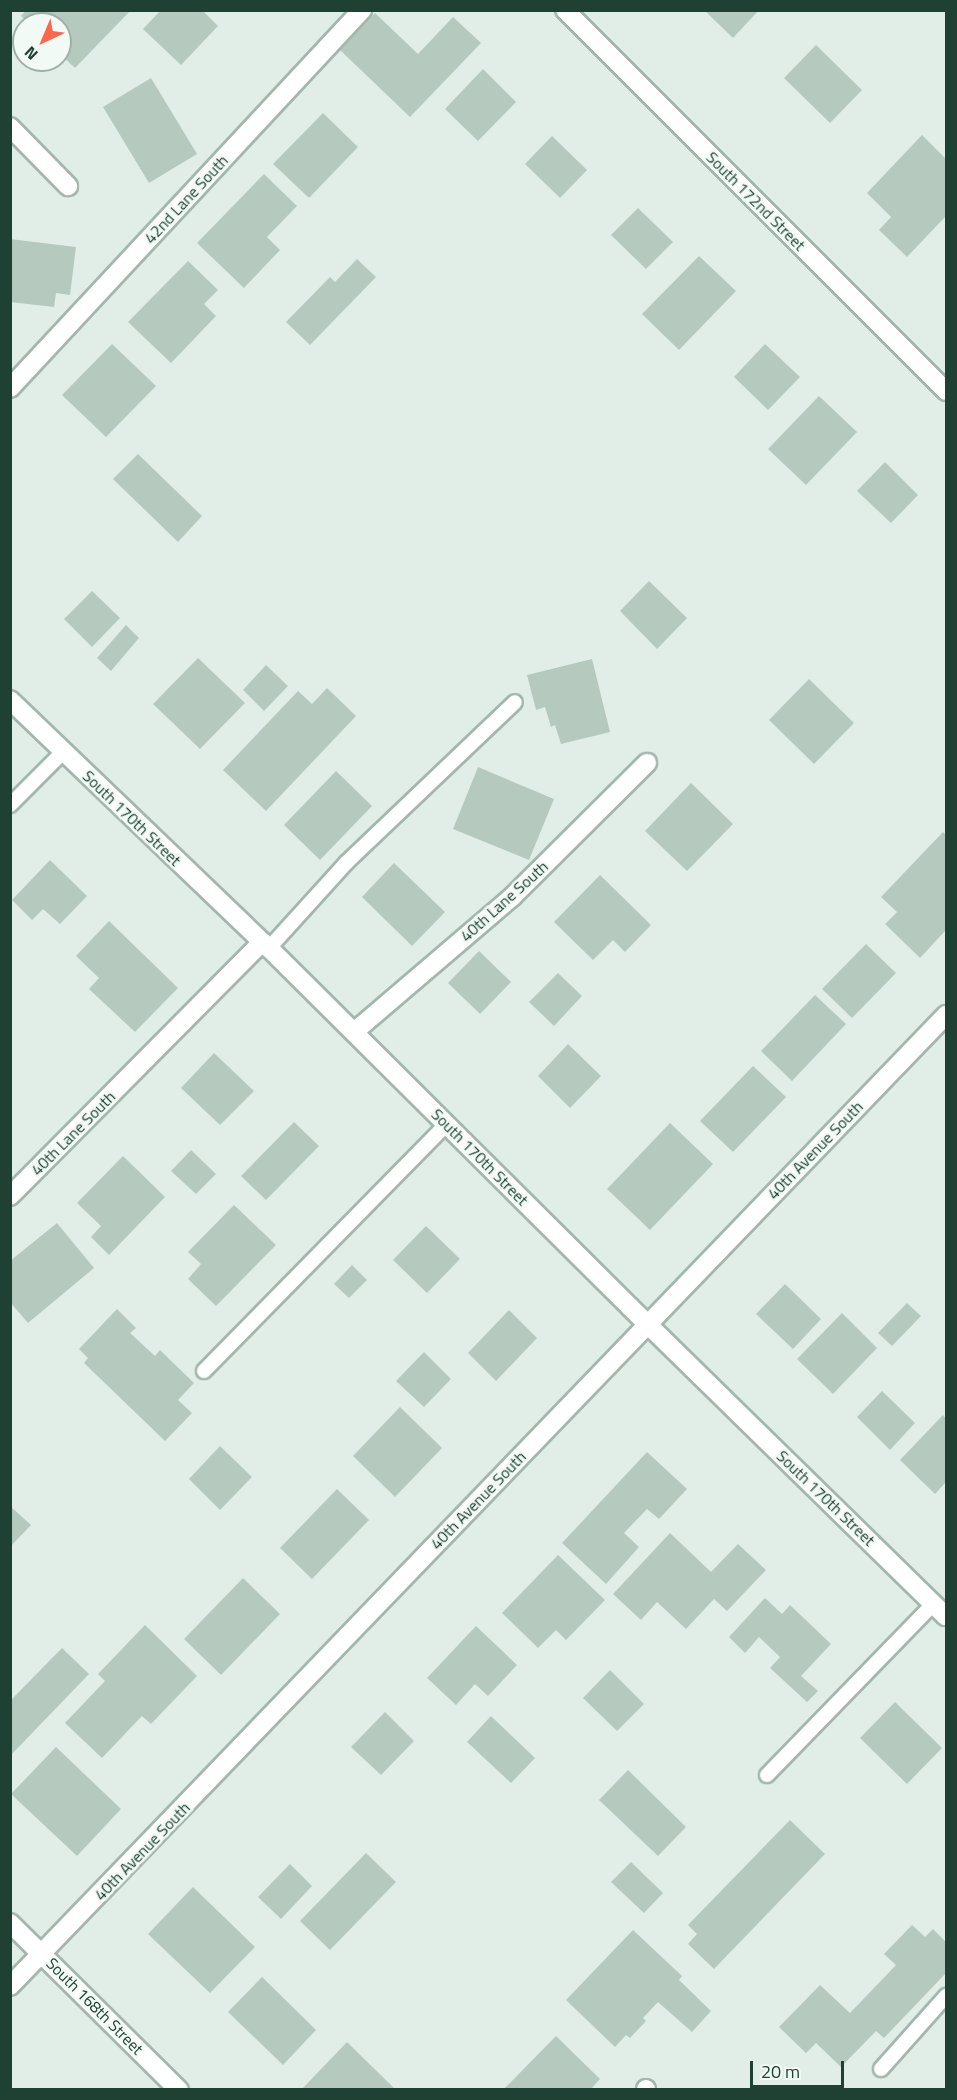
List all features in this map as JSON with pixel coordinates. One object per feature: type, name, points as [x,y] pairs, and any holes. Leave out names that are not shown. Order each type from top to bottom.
[{"type":"street","name":"42nd Lane South","points":[[10,388],[362,10]]},
{"type":"street","name":"South 172nd Street","points":[[565,10],[946,391]]},
{"type":"street","points":[[10,127],[68,186]]},
{"type":"street","name":"South 170th Street","points":[[10,700],[266,945],[647,1323],[940,1609]]},
{"type":"street","name":"40th Lane South","points":[[354,1032],[513,896],[647,762]]},
{"type":"street","name":"40th Lane South","points":[[10,1196],[266,945]]},
{"type":"street","name":"40th Avenue South","points":[[10,1986],[946,1015]]},
{"type":"street","name":"South 168th Street","points":[[10,1923],[179,2090]]},
{"type":"lane","points":[[266,945],[346,863],[515,702]]},
{"type":"lane","points":[[10,805],[63,752]]},
{"type":"lane","points":[[204,1371],[447,1124]]},
{"type":"lane","points":[[767,1774],[940,1609]]},
{"type":"lane","points":[[881,2069],[946,1996]]},
{"type":"building","points":[[26,10],[131,10],[75,68],[72,65],[72,12],[24,12]]},
{"type":"building","points":[[161,10],[202,10],[218,26],[181,65],[143,29]]},
{"type":"building","points":[[704,10],[759,10],[733,38]]},
{"type":"building","points":[[375,13],[418,54],[453,17],[481,43],[410,117],[340,50]]},
{"type":"building","points":[[816,45],[862,90],[830,123],[784,78]]},
{"type":"building","points":[[483,69],[516,102],[478,141],[445,109]]},
{"type":"building","points":[[151,78],[197,154],[149,183],[103,107]]},
{"type":"building","points":[[323,113],[358,147],[309,198],[273,164]]},
{"type":"building","points":[[922,135],[946,159],[946,216],[907,257],[879,230],[891,217],[867,193]]},
{"type":"building","points":[[552,136],[587,170],[560,198],[525,164]]},
{"type":"building","points":[[264,174],[297,206],[267,237],[280,250],[244,288],[197,243]]},
{"type":"building","points":[[638,208],[673,242],[646,269],[611,235]]},
{"type":"building","points":[[10,239],[76,247],[70,295],[56,293],[54,307],[10,302]]},
{"type":"building","points":[[699,256],[736,291],[679,350],[642,314]]},
{"type":"building","points":[[357,259],[376,277],[310,345],[286,322],[330,277],[335,282]]},
{"type":"building","points":[[188,261],[218,290],[204,304],[216,316],[171,363],[128,322]]},
{"type":"building","points":[[112,344],[156,386],[106,437],[62,395]]},
{"type":"building","points":[[765,344],[800,377],[768,410],[734,377]]},
{"type":"building","points":[[819,396],[857,432],[806,485],[768,449]]},
{"type":"building","points":[[138,454],[202,516],[178,542],[113,479]]},
{"type":"building","points":[[885,462],[918,495],[891,523],[857,491]]},
{"type":"building","points":[[649,581],[687,618],[657,649],[620,611]]},
{"type":"building","points":[[92,591],[120,618],[92,647],[64,619]]},
{"type":"building","points":[[126,625],[139,638],[111,671],[97,658]]},
{"type":"building","points":[[198,658],[245,703],[200,749],[153,704]]},
{"type":"building","points":[[592,659],[610,732],[561,744],[555,725],[551,727],[545,707],[536,710],[527,675]]},
{"type":"building","points":[[266,665],[288,686],[264,711],[243,690]]},
{"type":"building","points":[[809,679],[854,723],[814,764],[769,720]]},
{"type":"building","points":[[327,688],[356,716],[266,811],[223,770],[298,691],[312,704]]},
{"type":"building","points":[[478,767],[554,799],[529,860],[453,829]]},
{"type":"building","points":[[336,771],[372,806],[320,860],[284,825]]},
{"type":"building","points":[[691,783],[733,824],[687,871],[645,831]]},
{"type":"building","points":[[943,832],[946,835],[946,930],[920,958],[885,924],[897,912],[881,897]]},
{"type":"building","points":[[50,860],[87,896],[60,924],[43,909],[32,920],[12,900]]},
{"type":"building","points":[[394,863],[445,912],[412,946],[362,897]]},
{"type":"building","points":[[600,875],[651,925],[625,952],[613,940],[593,960],[554,922]]},
{"type":"building","points":[[109,921],[178,988],[135,1032],[89,989],[99,978],[76,956]]},
{"type":"building","points":[[866,944],[896,973],[852,1018],[822,989]]},
{"type":"building","points":[[479,951],[511,982],[480,1014],[448,983]]},
{"type":"building","points":[[558,973],[582,996],[554,1026],[529,1002]]},
{"type":"building","points":[[815,995],[846,1024],[792,1081],[761,1051]]},
{"type":"building","points":[[568,1044],[601,1076],[570,1108],[538,1076]]},
{"type":"building","points":[[214,1053],[254,1091],[220,1125],[181,1088]]},
{"type":"building","points":[[753,1066],[786,1097],[733,1152],[700,1121]]},
{"type":"building","points":[[294,1122],[319,1146],[266,1200],[241,1176]]},
{"type":"building","points":[[670,1123],[713,1164],[650,1230],[607,1189]]},
{"type":"building","points":[[191,1150],[216,1174],[196,1194],[171,1171]]},
{"type":"building","points":[[123,1156],[165,1197],[109,1255],[91,1237],[101,1226],[77,1203]]},
{"type":"building","points":[[234,1205],[276,1245],[216,1306],[188,1279],[201,1264],[188,1252]]},
{"type":"building","points":[[57,1223],[94,1268],[28,1323],[10,1302],[10,1261]]},
{"type":"building","points":[[426,1226],[460,1259],[427,1293],[393,1260]]},
{"type":"building","points":[[352,1265],[367,1280],[349,1298],[334,1284]]},
{"type":"building","points":[[785,1284],[821,1319],[793,1349],[756,1314]]},
{"type":"building","points":[[907,1303],[921,1316],[892,1346],[878,1333]]},
{"type":"building","points":[[117,1309],[136,1328],[130,1333],[155,1356],[160,1350],[194,1383],[178,1400],[192,1413],[165,1441],[84,1363],[88,1358],[79,1349]]},
{"type":"building","points":[[509,1310],[537,1338],[496,1381],[468,1353]]},
{"type":"building","points":[[842,1313],[877,1348],[833,1394],[797,1359]]},
{"type":"building","points":[[424,1352],[451,1379],[424,1407],[396,1381]]},
{"type":"building","points":[[882,1391],[915,1423],[890,1450],[857,1417]]},
{"type":"building","points":[[400,1407],[442,1448],[395,1497],[353,1456]]},
{"type":"building","points":[[943,1415],[946,1419],[946,1482],[935,1494],[900,1460]]},
{"type":"building","points":[[220,1446],[252,1477],[220,1510],[189,1479]]},
{"type":"building","points":[[647,1452],[687,1489],[659,1519],[647,1509],[624,1533],[639,1547],[606,1584],[562,1543]]},
{"type":"building","points":[[337,1489],[369,1520],[312,1579],[280,1548]]},
{"type":"building","points":[[10,1506],[31,1525],[10,1547]]},
{"type":"building","points":[[670,1533],[711,1572],[738,1544],[766,1570],[727,1611],[714,1599],[686,1629],[657,1602],[641,1620],[613,1594]]},
{"type":"building","points":[[558,1555],[605,1600],[566,1640],[556,1630],[538,1648],[502,1613]]},
{"type":"building","points":[[243,1578],[280,1614],[221,1675],[184,1639]]},
{"type":"building","points":[[765,1598],[782,1614],[790,1605],[831,1644],[801,1676],[818,1691],[807,1702],[770,1668],[780,1657],[759,1637],[745,1653],[729,1637]]},
{"type":"building","points":[[145,1625],[197,1676],[151,1724],[142,1716],[102,1758],[65,1723],[105,1681],[98,1674]]},
{"type":"building","points":[[476,1626],[517,1665],[488,1696],[475,1684],[456,1705],[427,1678]]},
{"type":"building","points":[[62,1648],[89,1674],[10,1756],[10,1701]]},
{"type":"building","points":[[610,1670],[644,1704],[617,1731],[583,1698]]},
{"type":"building","points":[[895,1702],[942,1748],[907,1784],[860,1738]]},
{"type":"building","points":[[385,1712],[414,1741],[381,1775],[351,1747]]},
{"type":"building","points":[[491,1716],[535,1758],[511,1783],[467,1742]]},
{"type":"building","points":[[56,1747],[121,1809],[77,1856],[11,1794]]},
{"type":"building","points":[[628,1770],[686,1827],[658,1856],[599,1800]]},
{"type":"building","points":[[790,1820],[825,1854],[714,1969],[688,1944],[697,1934],[688,1925]]},
{"type":"building","points":[[366,1853],[396,1882],[330,1950],[300,1921]]},
{"type":"building","points":[[631,1862],[663,1893],[644,1913],[611,1882]]},
{"type":"building","points":[[290,1864],[312,1886],[281,1919],[258,1897]]},
{"type":"building","points":[[193,1887],[255,1947],[210,1993],[148,1934]]},
{"type":"building","points":[[912,1925],[925,1937],[933,1929],[946,1942],[946,1973],[884,2038],[876,2031],[841,2067],[816,2043],[806,2053],[779,2027],[820,1985],[850,2013],[896,1965],[884,1954]]},
{"type":"building","points":[[633,1930],[682,1976],[679,1980],[711,2011],[692,2032],[658,2002],[643,2018],[646,2021],[630,2038],[626,2035],[615,2047],[566,2000]]},
{"type":"building","points":[[262,1977],[316,2030],[283,2065],[228,2012]]},
{"type":"building","points":[[556,2036],[600,2079],[590,2090],[503,2090]]},
{"type":"building","points":[[347,2042],[396,2090],[301,2090]]}]
